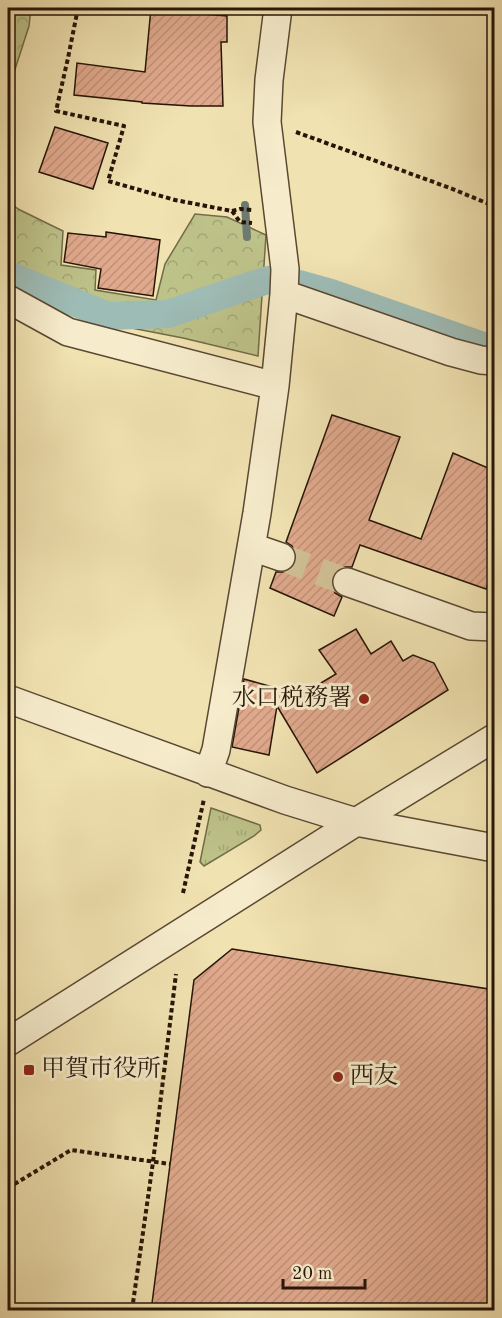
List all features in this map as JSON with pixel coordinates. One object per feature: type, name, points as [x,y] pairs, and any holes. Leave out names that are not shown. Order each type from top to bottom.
[{"type":"street","points":[[207,783],[216,750],[252,547],[275,386],[284,283],[267,122],[269,80],[278,8]]},
{"type":"street","points":[[284,283],[451,352],[481,360],[495,361]]},
{"type":"street","points":[[8,299],[68,332],[275,386]]},
{"type":"street","points":[[252,547],[281,556]]},
{"type":"street","points":[[347,582],[471,626],[495,627]]},
{"type":"street","points":[[8,699],[207,783],[285,800],[356,822],[495,848]]},
{"type":"street","points":[[8,1042],[356,822],[495,738]]},
{"type":"path","points":[[78,8],[56,111],[124,126],[108,181],[175,200],[232,212],[240,209]]},
{"type":"path","points":[[267,122],[495,206]]},
{"type":"path","points":[[232,212],[240,222]]},
{"type":"path","points":[[183,893],[207,783]]},
{"type":"path","points":[[132,1311],[176,974]]},
{"type":"path","points":[[8,1188],[71,1150],[170,1164]]},
{"type":"green space","points":[[8,8],[31,8],[29,26],[8,91]]},
{"type":"green space","points":[[8,202],[63,231],[61,265],[96,270],[95,290],[156,300],[165,264],[195,214],[227,217],[266,235],[258,356],[116,325],[8,282]]},
{"type":"green space","points":[[211,808],[260,825],[261,830],[204,866],[200,862]]},
{"type":"building","points":[[151,8],[183,8],[182,12],[227,16],[227,42],[221,42],[223,106],[142,103],[74,95],[77,63],[145,72]]},
{"type":"building","points":[[55,127],[108,143],[93,189],[39,172]]},
{"type":"building","points":[[106,232],[160,240],[153,296],[98,288],[101,269],[64,262],[68,233],[106,237]]},
{"type":"building","points":[[332,415],[400,437],[369,520],[421,539],[453,453],[495,471],[495,566],[486,589],[360,545],[352,567],[336,570],[332,576],[335,593],[342,597],[334,616],[270,588],[276,572],[285,572],[296,563],[296,553],[286,542]]},
{"type":"building","name":"水口税務署","points":[[356,629],[371,654],[391,641],[403,661],[413,655],[434,663],[448,690],[317,773],[277,706],[269,755],[232,747],[244,679],[301,695],[336,674],[319,650]]},
{"type":"building","name":"西友","points":[[232,949],[495,990],[495,1311],[151,1311],[194,980]]},
{"type":"waterway","points":[[245,205],[247,237]]},
{"type":"waterway","points":[[8,275],[108,316],[168,314],[268,280],[299,284],[494,348]]},
{"type":"waterway","points":[[243,281],[243,288]]},
{"type":"tunnel","points":[[281,557],[347,582]]},
{"type":"place","name":"水口税務署","points":[[364,699]]},
{"type":"place","name":"甲賀市役所","points":[[29,1070]]},
{"type":"place","name":"西友","points":[[338,1077]]}]
